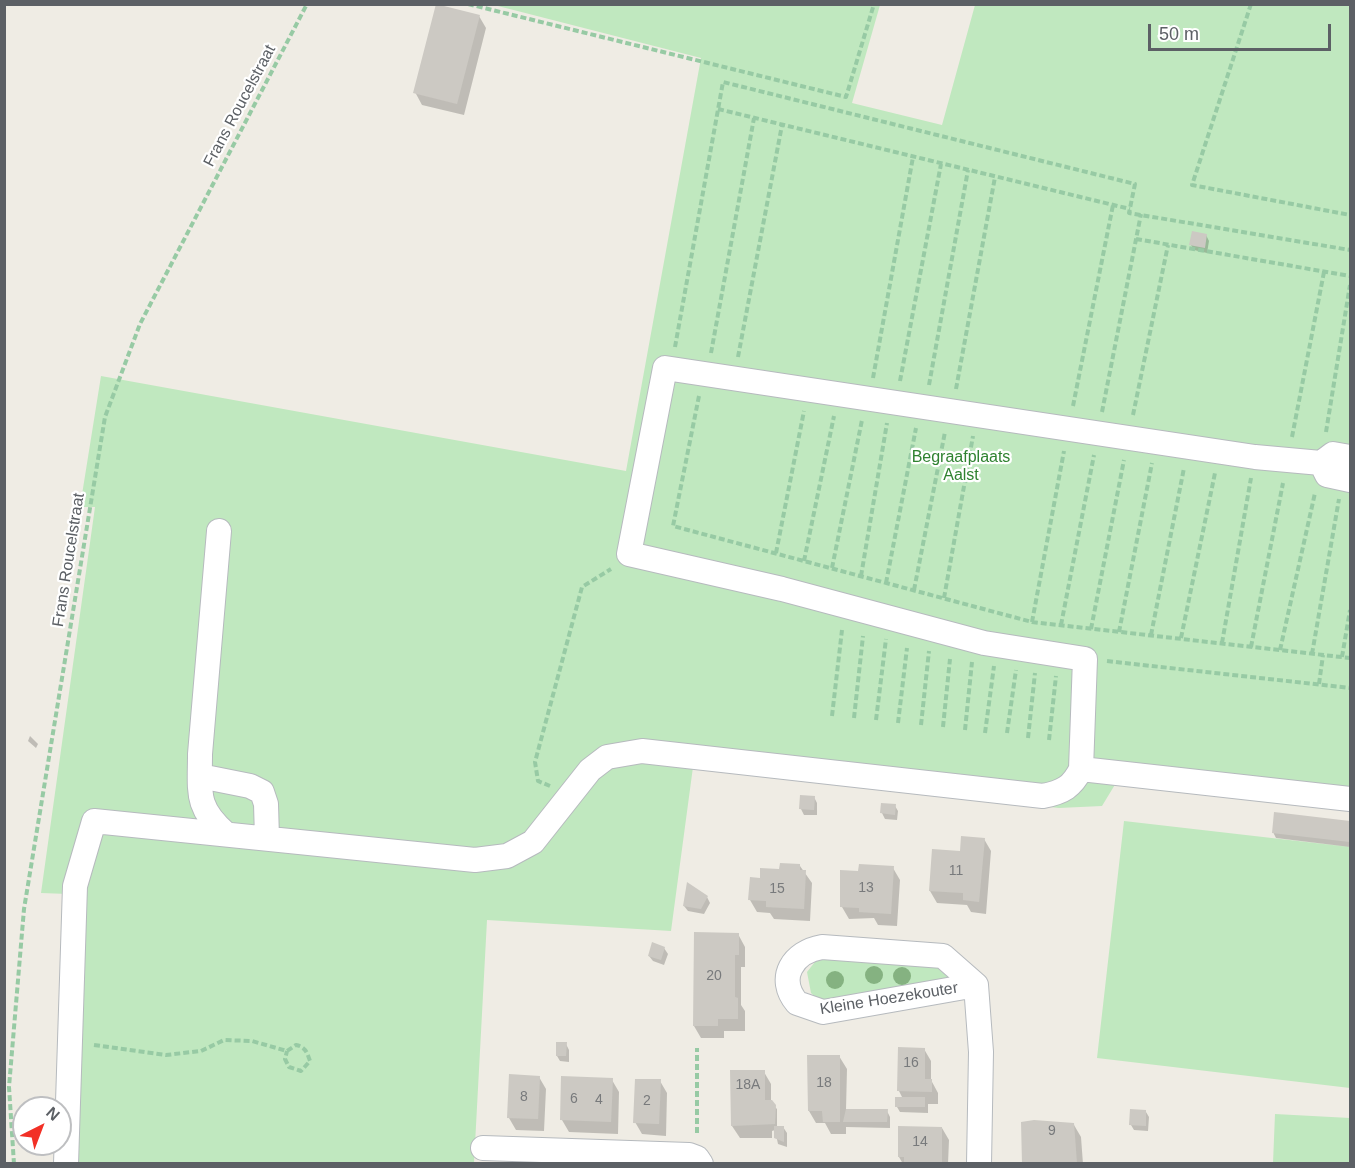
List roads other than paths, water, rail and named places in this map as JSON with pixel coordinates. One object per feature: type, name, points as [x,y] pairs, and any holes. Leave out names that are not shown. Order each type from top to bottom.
[{"type":"street","points":[[66,1164],[75,886],[94,821],[475,860],[507,856],[533,842],[590,770],[607,757],[642,751],[1043,796],[1062,792],[1074,783],[1081,769],[1084,659],[953,633],[629,554],[665,368],[1255,457],[1321,463],[1328,475],[1348,471]]},
{"type":"street","points":[[219,531],[200,776],[202,808],[226,834]]},
{"type":"street","points":[[1081,769],[1350,799]]},
{"type":"street","points":[[200,776],[250,786],[262,792],[266,804],[267,838]]},
{"type":"street","name":"Kleine Hoezekouter","points":[[976,986],[823,1012],[797,1003],[787,981],[789,969],[795,959],[807,950],[822,947],[944,956],[976,986],[981,1052],[979,1164]]},
{"type":"street","points":[[483,1148],[689,1155],[699,1161]]},
{"type":"park label","name":"Begraafplaats Aalst","points":[[961,467]]}]
